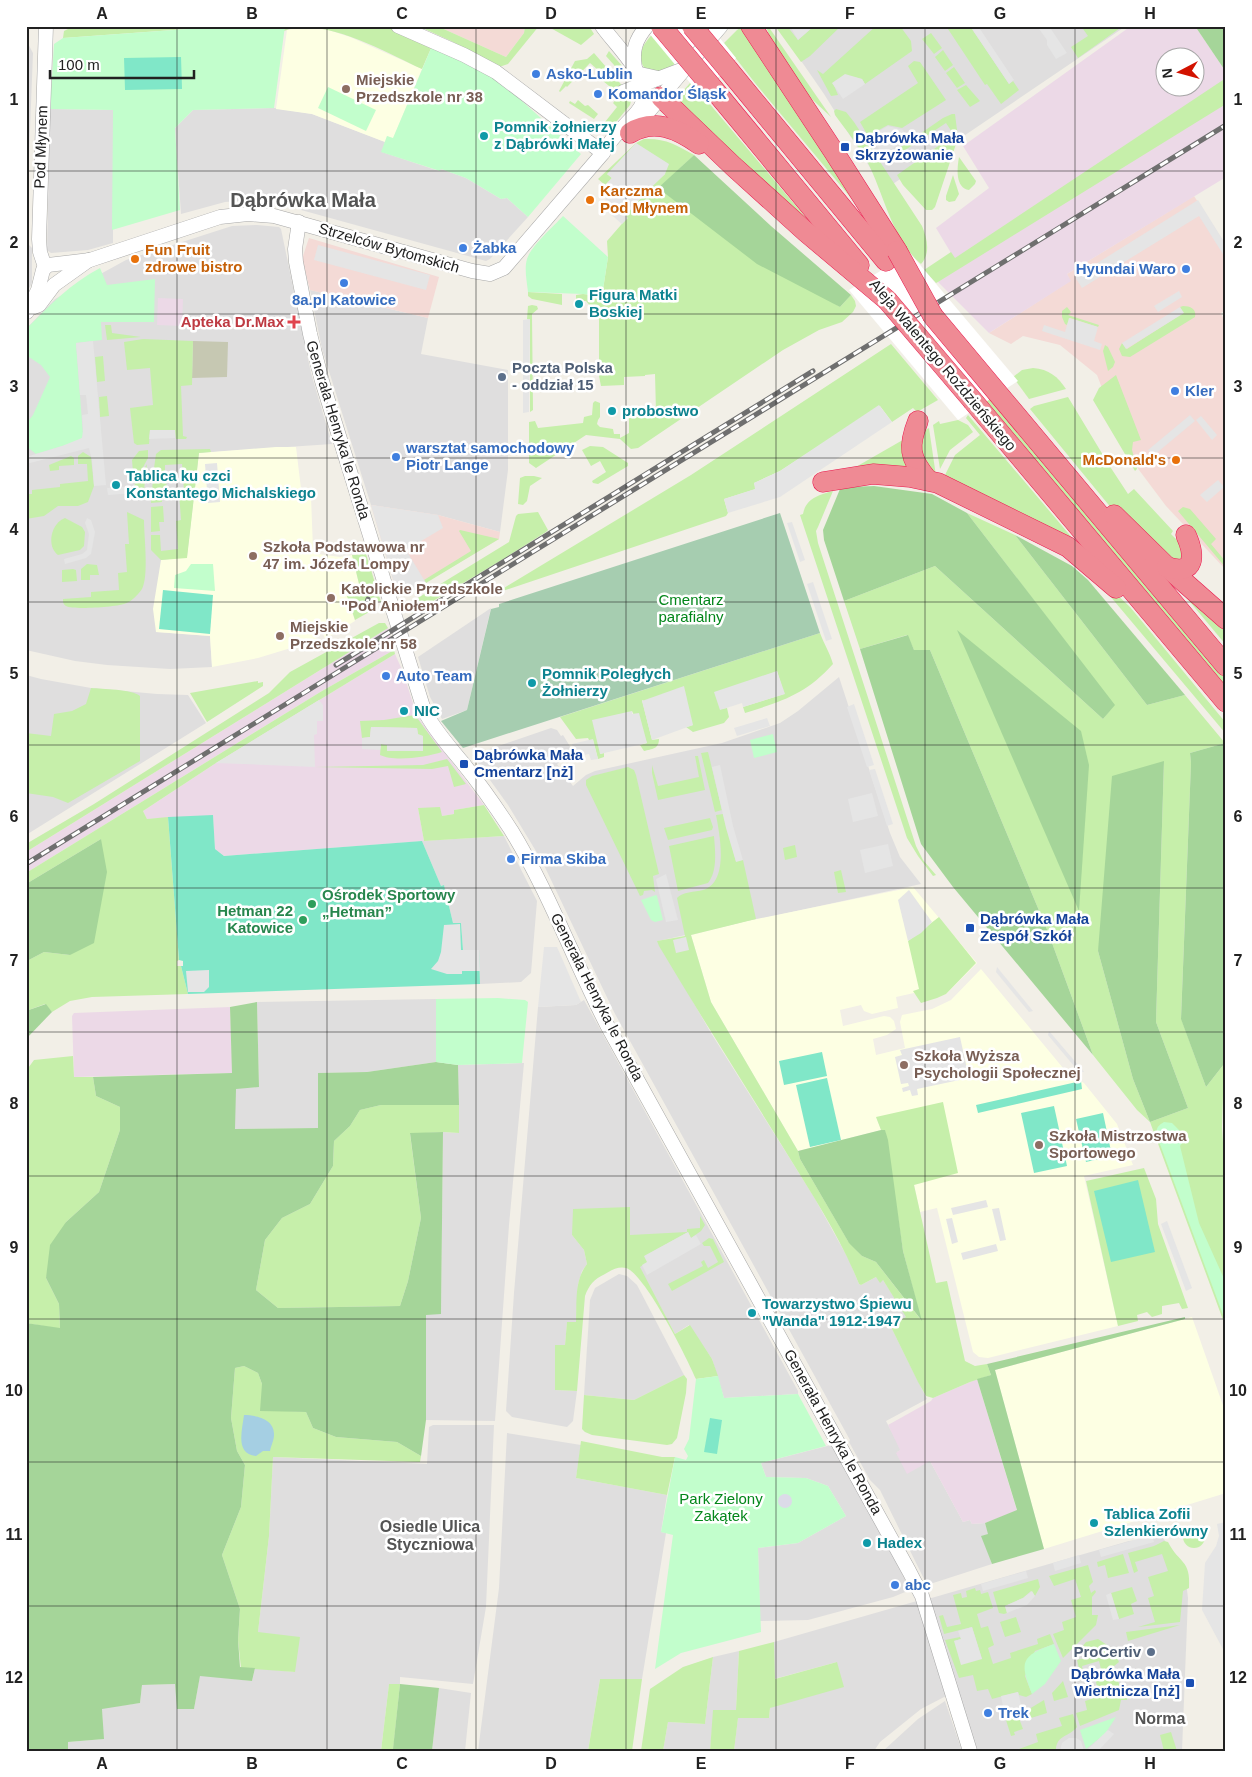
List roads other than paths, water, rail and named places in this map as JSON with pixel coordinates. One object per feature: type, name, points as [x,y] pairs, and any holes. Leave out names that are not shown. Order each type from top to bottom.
[{"type":"highway","name":"Aleja Walentego Roździeńskiego","points":[[661,26],[865,278],[887,300],[973,401],[1226,702]]},
{"type":"highway","name":"Aleja Walentego Roździeńskiego","points":[[692,26],[892,256],[933,316],[1226,666]]},
{"type":"highway","points":[[751,26],[834,152],[892,256]]},
{"type":"highway","points":[[762,26],[767,51]]},
{"type":"highway","points":[[661,97],[733,166],[865,278]]},
{"type":"highway","points":[[630,133],[638,128],[654,125],[662,126],[687,136],[733,166]]},
{"type":"highway","points":[[918,421],[912,435],[912,458],[918,469],[927,479]]},
{"type":"highway","points":[[1029,431],[1071,465],[1112,513],[1166,567],[1226,619]]},
{"type":"highway","points":[[823,482],[873,474],[927,479],[963,494],[1068,547],[1117,589],[1143,603]]},
{"type":"highway","points":[[1166,567],[1181,570],[1187,567],[1192,560],[1192,553],[1186,535]]},
{"type":"street","name":"Pod Młynem","points":[[46,26],[38,239],[40,252],[47,270],[62,271],[58,282]]},
{"type":"street","points":[[398,26],[464,54],[496,72],[603,153]]},
{"type":"street","points":[[602,26],[661,97]]},
{"type":"street","points":[[603,153],[607,145],[643,104],[644,94],[634,47],[640,34],[647,26]]},
{"type":"street","points":[[603,153],[615,147],[630,133],[721,26]]},
{"type":"street","points":[[638,71],[658,78],[623,92],[675,74],[684,68]]},
{"type":"street","name":"Strzelców Bytomskich","points":[[90,260],[210,220],[230,216],[262,214],[299,222],[482,274],[498,272],[511,260],[603,153]]},
{"type":"street","name":"Generała Henryka le Ronda","points":[[299,222],[295,249],[296,262],[316,358],[424,710],[432,725],[494,804],[526,856],[601,1012],[909,1571],[922,1596],[970,1751]]},
{"type":"street","points":[[26,312],[47,270],[90,260]]},
{"type":"street","points":[[26,312],[39,305],[58,282],[90,260]]},
{"type":"water","points":[[244,1415],[259,1417],[271,1425],[274,1439],[270,1451],[263,1451],[256,1456],[245,1451],[241,1441]]},
{"type":"railway","points":[[26,864],[1226,125]]},
{"type":"railway","points":[[336,665],[813,371]]},
{"type":"place","name":"Asko-Lublin","points":[[536,74]]},
{"type":"place","name":"Miejskie Przedszkole nr 38","points":[[346,89]]},
{"type":"place","name":"Komandor Śląsk","points":[[598,94]]},
{"type":"place","name":"Pomnik żołnierzy z Dąbrówki Małej","points":[[484,136]]},
{"type":"place","name":"Dąbrówka Mała Skrzyżowanie","points":[[845,147]]},
{"type":"place","name":"Karczma Pod Młynem","points":[[590,200]]},
{"type":"place","name":"Żabka","points":[[463,248]]},
{"type":"place","name":"Fun Fruit zdrowe bistro","points":[[135,259]]},
{"type":"place","name":"Hyundai Waro","points":[[1186,269]]},
{"type":"place","name":"8a.pl Katowice","points":[[344,283]]},
{"type":"place","name":"Figura Matki Boskiej","points":[[579,304]]},
{"type":"place","name":"Apteka Dr.Max","points":[[294,322]]},
{"type":"place","name":"Poczta Polska - oddział 15","points":[[502,377]]},
{"type":"place","name":"Kler","points":[[1175,391]]},
{"type":"place","name":"probostwo","points":[[612,411]]},
{"type":"place","name":"warsztat samochodowy Piotr Lange","points":[[396,457]]},
{"type":"place","name":"McDonald's","points":[[1176,460]]},
{"type":"place","name":"Tablica ku czci Konstantego Michalskiego","points":[[116,485]]},
{"type":"place","name":"Szkoła Podstawowa nr 47 im. Józefa Lompy","points":[[253,556]]},
{"type":"place","name":"Katolickie Przedszkole \"Pod Aniołem\"","points":[[331,598]]},
{"type":"place","name":"Miejskie Przedszkole nr 58","points":[[280,636]]},
{"type":"place","name":"Auto Team","points":[[386,676]]},
{"type":"place","name":"Pomnik Poległych Żołnierzy","points":[[532,683]]},
{"type":"place","name":"NIC","points":[[404,711]]},
{"type":"place","name":"Dąbrówka Mała Cmentarz [nż]","points":[[464,764]]},
{"type":"place","name":"Firma Skiba","points":[[511,859]]},
{"type":"place","name":"Ośrodek Sportowy „Hetman”","points":[[312,904]]},
{"type":"place","name":"Hetman 22 Katowice","points":[[303,920]]},
{"type":"place","name":"Dąbrówka Mała Zespół Szkół","points":[[970,928]]},
{"type":"place","name":"Szkoła Wyższa Psychologii Społecznej","points":[[904,1065]]},
{"type":"place","name":"Szkoła Mistrzostwa Sportowego","points":[[1039,1145]]},
{"type":"place","name":"Towarzystwo Śpiewu \"Wanda\" 1912-1947","points":[[752,1313]]},
{"type":"place","name":"Tablica Zofii Szlenkierówny","points":[[1094,1523]]},
{"type":"place","name":"Hadex","points":[[867,1543]]},
{"type":"place","name":"abc","points":[[895,1585]]},
{"type":"place","name":"ProCertiv","points":[[1151,1652]]},
{"type":"place","name":"Dąbrówka Mała Wiertnicza [nż]","points":[[1190,1683]]},
{"type":"place","name":"Trek","points":[[988,1713]]},
{"type":"district","name":"Dąbrówka Mała","points":[[303,200]]},
{"type":"district","name":"Osiedle Ulica Styczniowa","points":[[430,1535]]},
{"type":"district","name":"Norma","points":[[1160,1718]]},
{"type":"park label","name":"Cmentarz parafialny","points":[[691,608]]},
{"type":"park label","name":"Park Zielony Zakątek","points":[[721,1508]]}]
